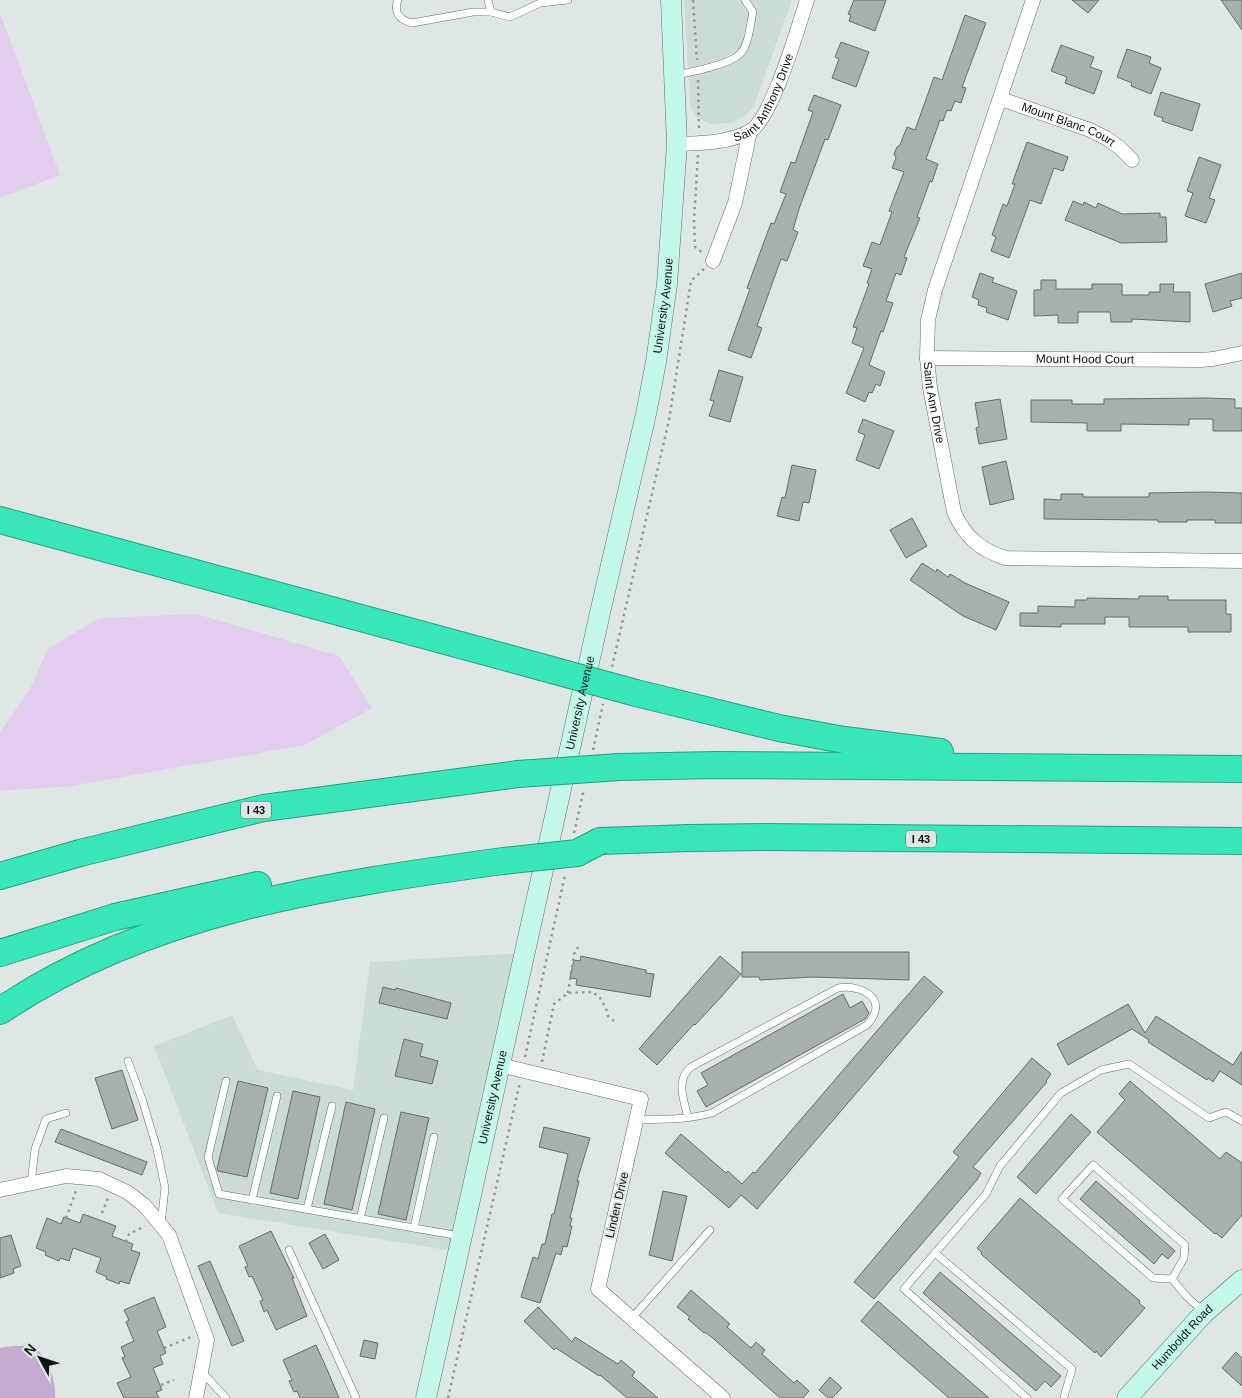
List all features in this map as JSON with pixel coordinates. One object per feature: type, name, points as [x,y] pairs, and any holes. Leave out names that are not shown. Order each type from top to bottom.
[{"type":"highway","points":[[0,520],[636,693],[779,728],[844,740],[957,754],[1001,767]]},
{"type":"highway","name":"I 43","points":[[0,876],[97,849],[264,808],[518,774],[619,767],[724,765],[1242,769]]},
{"type":"highway","name":"I 43","points":[[0,953],[115,918],[243,888],[393,862],[505,854],[600,841],[764,837],[1242,841]]},
{"type":"highway","points":[[0,1011],[86,961],[185,923],[242,906],[505,854]]},
{"type":"main road","name":"University Avenue","points":[[426,1398],[604,594],[646,414],[656,362],[667,284],[677,144],[671,0]]},
{"type":"main road","name":"Humboldt Road","points":[[1127,1398],[1204,1313],[1240,1286]]},
{"type":"street","name":"Saint Anthony Drive","points":[[677,144],[721,141],[750,131],[767,110],[778,86],[808,0]]},
{"type":"street","name":"Saint Ann Drive","points":[[1033,0],[935,290],[928,320],[927,358],[930,388],[954,512],[963,530],[978,546],[992,554],[1014,559],[1242,560]]},
{"type":"street","name":"Mount Blanc Court","points":[[1001,99],[1090,130],[1106,138],[1132,160]]},
{"type":"street","points":[[713,261],[735,203],[750,131]]},
{"type":"street","name":"Mount Hood Court","points":[[927,358],[1200,360],[1233,356],[1242,352]]},
{"type":"street","name":"Linden Drive","points":[[500,1065],[641,1099],[598,1290],[723,1398]]},
{"type":"street","points":[[0,1190],[66,1176],[81,1177],[99,1179],[127,1192],[144,1205],[169,1235],[207,1340],[196,1398]]},
{"type":"lane","points":[[398,0],[396,10],[399,17],[404,21],[412,23],[473,12],[491,12],[510,17],[540,3],[568,0]]},
{"type":"lane","points":[[488,0],[491,12]]},
{"type":"lane","points":[[675,75],[697,71],[730,60],[741,54],[746,42],[752,12],[745,0]]},
{"type":"lane","points":[[636,1120],[688,1118],[712,1113],[867,1025],[877,1010],[874,1000],[860,988],[849,986],[838,988],[691,1067],[683,1076],[681,1084],[688,1118]]},
{"type":"lane","points":[[128,1061],[157,1149],[165,1188],[159,1222]]},
{"type":"lane","points":[[1027,1398],[904,1289],[986,1194],[1000,1166],[1061,1094],[1101,1070],[1129,1064],[1209,1118],[1226,1112],[1242,1121]]},
{"type":"lane","points":[[226,1081],[208,1157],[219,1194],[462,1236]]},
{"type":"lane","points":[[252,1200],[277,1096]]},
{"type":"lane","points":[[307,1209],[332,1106]]},
{"type":"lane","points":[[31,1183],[35,1149],[46,1119],[66,1113]]},
{"type":"lane","points":[[360,1219],[384,1118]]},
{"type":"lane","points":[[414,1228],[434,1136]]},
{"type":"lane","points":[[1172,1279],[1184,1258],[1185,1245],[1093,1164],[1062,1199],[1153,1278],[1172,1279],[1204,1313]]},
{"type":"lane","points":[[632,1319],[710,1230]]},
{"type":"lane","points":[[289,1250],[356,1398]]},
{"type":"lane","points":[[935,1254],[1072,1369],[1063,1398]]},
{"type":"lane","points":[[201,1371],[226,1398]]},
{"type":"path","points":[[568,993],[574,954],[578,948]]},
{"type":"path","points":[[540,1075],[554,1004],[568,993],[593,992],[600,998],[608,1016],[615,1022]]},
{"type":"path","points":[[66,1218],[81,1177]]},
{"type":"path","points":[[126,1242],[129,1234],[159,1222]]},
{"type":"path","points":[[164,1348],[204,1331]]},
{"type":"path","points":[[161,1385],[174,1380]]},
{"type":"shaded area","points":[[684,0],[792,0],[754,106],[745,116],[730,123],[709,124],[696,116],[692,110]]},
{"type":"shaded area","points":[[0,13],[60,175],[0,198]]},
{"type":"shaded area","points":[[197,614],[339,656],[372,708],[305,745],[71,786],[0,791],[0,732],[30,689],[48,649],[99,618]]},
{"type":"shaded area","points":[[525,953],[459,1252],[218,1213],[154,1046],[232,1015],[258,1070],[353,1090],[370,962]]},
{"type":"shaded area","points":[[12,1346],[32,1347],[43,1355],[53,1377],[55,1398],[0,1398],[0,1348]]},
{"type":"building","points":[[854,0],[886,0],[875,31],[849,21],[851,15],[848,14]]},
{"type":"building","points":[[1072,0],[1099,0],[1088,13]]},
{"type":"building","points":[[1221,0],[1242,0],[1242,30]]},
{"type":"building","points":[[965,15],[986,23],[962,87],[966,88],[961,103],[955,101],[951,111],[947,110],[943,121],[940,120],[926,159],[938,164],[917,217],[920,218],[904,257],[907,258],[901,275],[896,273],[886,301],[893,303],[869,365],[885,372],[880,386],[876,384],[872,393],[869,392],[865,402],[846,393],[864,348],[852,343],[857,328],[853,327],[869,284],[867,283],[872,269],[863,266],[872,242],[880,245],[892,212],[889,211],[904,172],[892,168],[896,158],[894,154],[900,145],[907,127],[915,130],[934,77],[942,80]]},
{"type":"building","points":[[841,42],[869,52],[856,87],[832,78],[839,59],[835,57]]},
{"type":"building","points":[[1061,45],[1094,57],[1090,67],[1102,71],[1094,94],[1065,83],[1067,77],[1051,71]]},
{"type":"building","points":[[1127,49],[1151,57],[1149,63],[1161,68],[1151,94],[1131,86],[1132,83],[1117,77]]},
{"type":"building","points":[[1161,92],[1200,104],[1192,131],[1162,121],[1163,118],[1154,115]]},
{"type":"building","points":[[814,95],[841,105],[828,140],[825,139],[799,209],[793,230],[798,232],[787,261],[781,259],[757,326],[762,328],[751,358],[728,350],[750,289],[747,288],[771,223],[774,224],[786,194],[780,192],[791,162],[795,163],[806,132],[813,112],[808,110]]},
{"type":"building","points":[[1027,142],[1068,157],[1063,171],[1054,168],[1041,204],[1030,200],[1009,258],[991,251],[996,237],[992,235],[1003,204],[1007,206],[1015,184],[1012,184]]},
{"type":"building","points":[[1199,157],[1221,165],[1209,198],[1215,200],[1206,223],[1185,216],[1193,193],[1187,191]]},
{"type":"building","points":[[1073,201],[1083,205],[1084,202],[1096,208],[1098,203],[1122,214],[1160,213],[1160,217],[1166,217],[1167,242],[1121,243],[1065,220]]},
{"type":"building","points":[[980,273],[994,278],[992,282],[1017,291],[1008,320],[986,312],[987,308],[978,305],[979,300],[972,297]]},
{"type":"building","points":[[1242,273],[1242,298],[1230,301],[1232,306],[1213,312],[1205,284]]},
{"type":"building","points":[[1041,280],[1056,280],[1056,289],[1092,289],[1092,284],[1122,284],[1122,295],[1149,295],[1149,292],[1160,292],[1160,284],[1174,284],[1173,292],[1190,292],[1190,322],[1132,319],[1132,322],[1111,322],[1110,312],[1078,312],[1078,323],[1058,323],[1058,315],[1034,316],[1034,290],[1041,290]]},
{"type":"building","points":[[719,370],[743,377],[730,422],[709,416],[714,401],[710,400]]},
{"type":"building","points":[[1000,399],[1007,439],[979,444],[976,428],[979,427],[975,403]]},
{"type":"building","points":[[1104,399],[1235,399],[1235,408],[1242,408],[1242,431],[1213,431],[1213,419],[1189,419],[1189,425],[1121,424],[1121,431],[1087,431],[1087,423],[1031,422],[1031,400],[1072,400],[1072,404],[1104,404]]},
{"type":"building","points":[[863,419],[894,431],[879,469],[856,460],[865,435],[858,432]]},
{"type":"building","points":[[1006,461],[1014,499],[990,505],[982,467]]},
{"type":"building","points":[[792,465],[816,470],[809,503],[803,502],[799,521],[777,516],[782,497],[785,498]]},
{"type":"building","points":[[1149,493],[1242,493],[1242,523],[1215,523],[1215,520],[1158,522],[1158,520],[1044,519],[1044,499],[1061,500],[1061,494],[1083,494],[1083,497],[1149,497]]},
{"type":"building","points":[[912,518],[927,546],[906,558],[890,530]]},
{"type":"building","points":[[922,563],[936,572],[937,569],[948,577],[950,574],[965,583],[1009,602],[996,630],[963,616],[910,580]]},
{"type":"building","points":[[1139,596],[1168,596],[1168,600],[1226,600],[1226,614],[1231,614],[1231,632],[1188,632],[1188,627],[1129,627],[1129,617],[1105,617],[1105,624],[1061,624],[1061,627],[1020,626],[1020,613],[1038,613],[1038,606],[1075,607],[1075,600],[1087,600],[1087,598],[1139,599]]},
{"type":"building","points":[[742,952],[909,952],[909,980],[812,977],[760,980],[759,977],[742,977]]},
{"type":"building","points":[[581,956],[646,970],[646,973],[654,974],[650,997],[576,985],[577,979],[570,978],[574,960],[580,961]]},
{"type":"building","points":[[720,956],[741,974],[657,1065],[639,1049]]},
{"type":"building","points":[[924,976],[943,992],[757,1209],[741,1195],[729,1208],[665,1153],[681,1134],[726,1173],[728,1171],[742,1184],[753,1172],[755,1173]]},
{"type":"building","points":[[383,987],[395,990],[396,988],[451,1003],[447,1019],[379,1003]]},
{"type":"building","points":[[843,994],[850,1008],[862,1001],[869,1013],[865,1019],[706,1107],[697,1091],[708,1085],[701,1073]]},
{"type":"building","points":[[1128,1004],[1145,1033],[1156,1016],[1233,1065],[1242,1051],[1242,1085],[1220,1071],[1213,1082],[1208,1078],[1207,1080],[1148,1042],[1149,1040],[1132,1029],[1068,1065],[1057,1044]]},
{"type":"building","points":[[404,1039],[423,1044],[420,1056],[438,1061],[432,1084],[395,1076]]},
{"type":"building","points":[[1032,1058],[1051,1074],[1047,1082],[973,1167],[981,1173],[977,1180],[874,1299],[854,1282],[959,1157],[953,1152]]},
{"type":"building","points":[[122,1070],[138,1120],[112,1129],[95,1078]]},
{"type":"building","points":[[238,1081],[268,1088],[247,1177],[218,1171],[217,1169]]},
{"type":"building","points":[[1130,1081],[1220,1159],[1226,1152],[1242,1163],[1242,1215],[1222,1238],[1097,1132],[1125,1100],[1119,1094]]},
{"type":"building","points":[[293,1091],[320,1097],[298,1199],[270,1193]]},
{"type":"building","points":[[346,1102],[375,1109],[352,1210],[324,1204]]},
{"type":"building","points":[[401,1112],[429,1118],[406,1220],[378,1214]]},
{"type":"building","points":[[1071,1114],[1091,1132],[1036,1194],[1017,1177]]},
{"type":"building","points":[[544,1127],[590,1138],[577,1181],[579,1181],[570,1218],[572,1218],[570,1226],[572,1226],[567,1247],[563,1246],[561,1255],[556,1253],[540,1303],[521,1297],[533,1257],[538,1259],[542,1244],[545,1244],[568,1154],[539,1147]]},
{"type":"building","points":[[61,1129],[147,1162],[142,1175],[55,1142]]},
{"type":"building","points":[[1096,1181],[1175,1251],[1168,1259],[1162,1254],[1154,1264],[1080,1199]]},
{"type":"building","points":[[663,1191],[687,1196],[672,1261],[649,1255]]},
{"type":"building","points":[[1020,1198],[1140,1301],[1139,1303],[1145,1308],[1101,1357],[1000,1271],[977,1248]]},
{"type":"building","points":[[83,1214],[116,1226],[112,1236],[133,1244],[131,1250],[140,1253],[129,1284],[120,1281],[119,1284],[106,1279],[107,1277],[96,1272],[101,1258],[73,1248],[69,1261],[60,1258],[59,1261],[45,1255],[46,1252],[36,1248],[47,1218],[61,1224],[64,1217],[80,1223]]},
{"type":"building","points":[[271,1231],[294,1278],[292,1278],[307,1316],[276,1330],[267,1310],[264,1312],[260,1301],[263,1300],[252,1276],[249,1277],[245,1267],[248,1266],[239,1246]]},
{"type":"building","points":[[325,1234],[339,1260],[323,1269],[309,1243]]},
{"type":"building","points":[[11,1235],[21,1266],[13,1269],[14,1273],[0,1278],[0,1238]]},
{"type":"building","points":[[210,1261],[244,1341],[232,1346],[198,1266]]},
{"type":"building","points":[[940,1272],[1061,1376],[1051,1387],[1045,1381],[1036,1391],[923,1293]]},
{"type":"building","points":[[691,1290],[730,1324],[727,1327],[751,1348],[756,1342],[765,1350],[762,1354],[794,1383],[797,1380],[809,1391],[803,1398],[780,1398],[715,1340],[688,1319],[690,1317],[677,1307]]},
{"type":"building","points":[[154,1297],[166,1327],[157,1331],[166,1353],[160,1356],[163,1364],[153,1368],[162,1390],[156,1392],[159,1398],[124,1398],[117,1383],[131,1377],[122,1358],[125,1357],[121,1347],[134,1341],[126,1322],[129,1320],[124,1310]]},
{"type":"building","points":[[878,1301],[989,1398],[949,1398],[861,1321]]},
{"type":"building","points":[[538,1307],[572,1342],[575,1337],[618,1364],[621,1360],[635,1372],[632,1376],[658,1398],[627,1398],[600,1375],[556,1348],[554,1350],[524,1321]]},
{"type":"building","points":[[364,1340],[378,1343],[375,1359],[360,1356]]},
{"type":"building","points":[[316,1345],[339,1398],[300,1398],[297,1391],[294,1392],[289,1381],[292,1380],[283,1360]]},
{"type":"building","points":[[1236,1352],[1242,1358],[1242,1386],[1222,1368]]},
{"type":"building","points":[[830,1377],[842,1388],[832,1398],[828,1398],[819,1390]]}]
